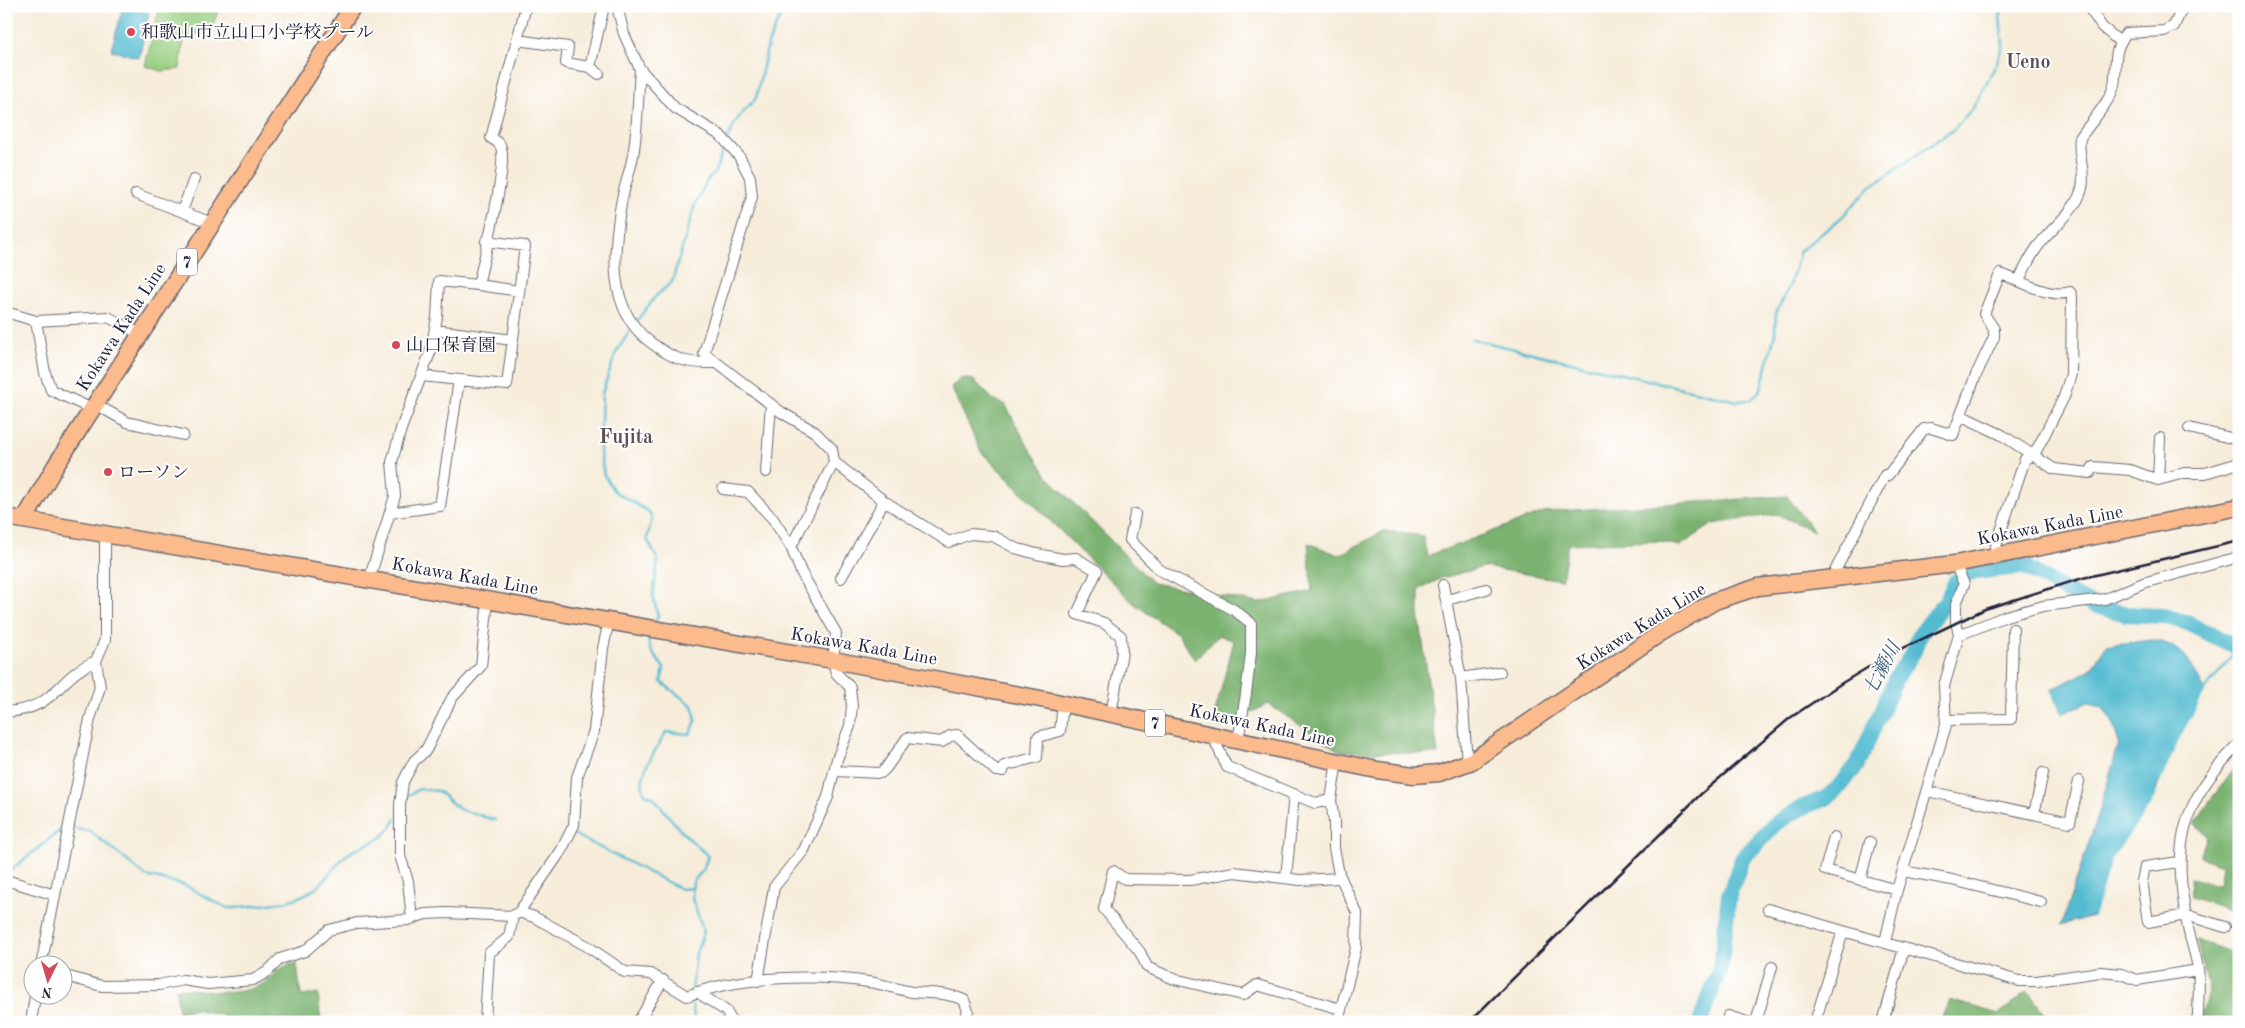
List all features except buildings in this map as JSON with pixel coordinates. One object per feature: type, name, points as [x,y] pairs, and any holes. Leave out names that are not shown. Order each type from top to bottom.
[{"type":"main road","name":"Kokawa Kada Line","points":[[24,520],[56,464],[353,6]]},
{"type":"main road","name":"Kokawa Kada Line","points":[[6,517],[833,660],[1063,704],[1377,770],[1414,774],[1439,773],[1467,763],[1662,632],[1715,601],[1758,587],[1955,564],[2239,508]]},
{"type":"street","points":[[478,285],[486,241],[494,217],[501,169],[500,145],[491,138],[526,6]]},
{"type":"street","points":[[590,66],[604,6]]},
{"type":"street","points":[[617,6],[624,34],[640,69],[676,108],[720,135],[745,164],[750,177],[752,197],[704,353],[771,404],[815,432],[832,449],[834,462],[792,547]]},
{"type":"street","points":[[2088,6],[2102,28],[2120,42]]},
{"type":"street","points":[[2019,280],[2036,248],[2061,222],[2082,187],[2080,138],[2111,94],[2114,85],[2115,54],[2120,42],[2126,33],[2164,31],[2174,26],[2183,6]]},
{"type":"street","points":[[517,40],[568,47],[566,63],[590,66],[599,74]]},
{"type":"street","points":[[640,69],[634,150],[621,204],[616,252],[618,289],[623,309],[637,331],[664,352],[693,364],[717,363]]},
{"type":"street","points":[[182,211],[194,179]]},
{"type":"street","points":[[136,194],[212,223]]},
{"type":"street","points":[[422,376],[507,385],[526,246],[486,241]]},
{"type":"street","points":[[1836,578],[1836,569],[1885,475],[1893,469],[1924,429],[1931,428],[1953,435],[1962,416],[1976,374],[1994,337],[1994,328],[1985,319],[1984,310],[2000,274],[2046,292],[2055,294],[2070,292],[2072,296],[2070,374],[2064,397],[2034,455],[2025,459],[2014,487],[1995,549],[1996,556]]},
{"type":"street","points":[[369,580],[396,496],[392,462],[401,429],[422,376],[435,330],[439,281],[519,291]]},
{"type":"street","points":[[6,312],[36,322],[108,317],[140,334]]},
{"type":"street","points":[[36,322],[45,373],[51,390],[94,406],[127,422],[183,435]]},
{"type":"street","points":[[435,330],[513,340]]},
{"type":"street","points":[[390,513],[440,506],[460,380]]},
{"type":"street","points":[[766,472],[771,404]]},
{"type":"street","points":[[1962,416],[2002,435],[2054,469],[2090,473],[2093,466],[2130,470],[2158,480],[2184,473],[2205,473],[2239,463]]},
{"type":"street","points":[[2189,428],[2239,440]]},
{"type":"street","points":[[2158,480],[2160,438]]},
{"type":"street","points":[[834,462],[884,501],[949,542],[970,534],[993,536],[1015,548],[1037,554],[1063,559],[1076,558],[1097,571],[1077,614],[1104,623],[1121,636],[1122,652],[1111,714]]},
{"type":"street","points":[[723,489],[748,492],[773,519],[792,547],[801,572],[836,633],[833,660],[836,673],[850,687],[852,706],[850,726],[834,771],[828,797],[804,850],[774,886],[758,981]]},
{"type":"street","points":[[841,578],[884,501]]},
{"type":"street","points":[[1135,514],[1130,540],[1160,570],[1234,610],[1251,623],[1251,654],[1238,740]]},
{"type":"street","points":[[43,956],[90,718],[100,687],[96,661],[105,640],[105,535]]},
{"type":"street","points":[[1958,635],[2015,613],[2043,606],[2104,599],[2143,583],[2239,557]]},
{"type":"street","points":[[1885,942],[1897,890],[1947,720],[1944,686],[1958,635],[1956,604],[1964,584],[1955,564]]},
{"type":"street","points":[[1443,585],[1461,678],[1467,763]]},
{"type":"street","points":[[1446,600],[1486,589]]},
{"type":"street","points":[[412,919],[408,881],[400,856],[400,805],[404,782],[414,761],[426,750],[452,698],[481,666],[488,600]]},
{"type":"street","points":[[485,1022],[489,953],[509,937],[516,914],[561,851],[574,825],[577,777],[594,731],[603,648],[609,621]]},
{"type":"street","points":[[1947,720],[2011,719],[2013,629]]},
{"type":"street","points":[[6,712],[34,707],[46,701],[72,674],[96,661]]},
{"type":"street","points":[[1461,678],[1500,672]]},
{"type":"street","points":[[834,771],[881,773],[907,738],[942,742],[950,736],[957,736],[996,771],[1003,771],[1004,766],[1037,757],[1038,737],[1060,731],[1063,704]]},
{"type":"street","points":[[1212,735],[1227,767],[1315,803],[1331,800]]},
{"type":"street","points":[[2196,1022],[2198,1015],[2198,970],[2186,915],[2179,862],[2184,826],[2192,804],[2220,763],[2239,744]]},
{"type":"street","points":[[1337,761],[1331,800],[1334,822],[1334,848],[1341,878],[1357,913],[1356,948],[1338,1022]]},
{"type":"street","points":[[2034,814],[2043,773]]},
{"type":"street","points":[[1927,791],[2070,822],[2079,781]]},
{"type":"street","points":[[1286,878],[1294,794]]},
{"type":"street","points":[[1834,837],[1825,870],[1897,890]]},
{"type":"street","points":[[1860,880],[1870,842]]},
{"type":"street","points":[[2179,862],[2145,866],[2142,881],[2148,922],[2186,915],[2225,926]]},
{"type":"street","points":[[1341,878],[1300,880],[1234,872],[1190,880],[1125,879],[1114,871],[1104,909],[1140,952],[1147,967],[1174,979],[1244,995],[1257,985],[1341,1009]]},
{"type":"street","points":[[1903,872],[1952,880],[2041,902]]},
{"type":"street","points":[[6,880],[55,895]]},
{"type":"street","points":[[1768,909],[2019,981],[2037,981],[2100,972],[2121,974],[2136,980],[2198,970]]},
{"type":"street","points":[[72,978],[102,986],[159,985],[183,980],[208,984],[253,980],[267,972],[280,959],[305,951],[329,930],[357,923],[412,919],[425,914],[516,914],[534,917],[587,946],[625,972],[651,974],[687,996],[704,989],[758,981],[809,977],[874,983],[912,992],[951,994],[964,1000],[968,1011],[963,1022]]},
{"type":"street","points":[[1816,1022],[1843,931]]},
{"type":"street","points":[[1883,1022],[1904,948]]},
{"type":"street","points":[[1756,1022],[1772,967]]},
{"type":"street","points":[[638,1022],[663,980]]},
{"type":"street","points":[[697,992],[726,1011],[732,1022]]},
{"type":"street","points":[[30,1022],[33,1006]]},
{"type":"street","points":[[1728,1016],[1743,1021]]},
{"type":"green space","points":[[160,6],[220,6],[211,30],[184,38],[180,69],[162,71],[145,66]]},
{"type":"green space","points":[[962,378],[974,380],[994,400],[1005,404],[1026,443],[1048,477],[1153,583],[1259,603],[1312,591],[1308,543],[1339,555],[1384,531],[1423,536],[1427,556],[1544,512],[1787,496],[1814,531],[1777,514],[1713,524],[1680,546],[1658,541],[1568,544],[1562,580],[1484,567],[1442,578],[1419,589],[1419,614],[1438,754],[1339,751],[1268,704],[1225,726],[1215,712],[1234,641],[1219,635],[1195,660],[1178,634],[1134,604],[981,452],[951,387]]},
{"type":"green space","points":[[2239,761],[2239,913],[2191,897],[2190,878],[2219,885],[2222,865],[2200,857],[2207,836],[2194,824]]},
{"type":"green space","points":[[2196,940],[2239,955],[2239,1022],[2199,1022],[2209,989]]},
{"type":"green space","points":[[297,963],[301,996],[318,994],[321,1020],[316,1022],[225,1022],[221,1015],[195,1009],[178,1012],[176,988],[217,992],[248,990],[264,983],[283,967]]},
{"type":"green space","points":[[2028,991],[2051,1022],[1940,1022],[1949,1000],[1999,1014]]},
{"type":"water","name":"和歌山市立山口小学校プール","points":[[123,7],[149,13],[139,58],[111,50]]},
{"type":"water","points":[[2152,640],[2172,647],[2185,657],[2205,690],[2180,735],[2150,804],[2110,859],[2093,916],[2061,925],[2096,822],[2119,743],[2112,721],[2103,708],[2088,702],[2062,714],[2051,690],[2091,669],[2106,645]]},
{"type":"waterway","points":[[727,139],[738,118],[756,98],[768,44],[785,6]]},
{"type":"waterway","points":[[1472,339],[1737,401],[1751,400],[1761,389],[1775,334],[1776,313],[1790,285],[1800,251],[1841,218],[1870,187],[1954,129],[1973,108],[1997,63],[2003,44],[2000,18],[2003,6]]},
{"type":"waterway","points":[[635,323],[656,296],[672,282],[695,205],[707,181],[715,172],[725,144]]},
{"type":"waterway","points":[[632,327],[616,353],[602,393],[600,452],[604,475],[614,491],[649,512],[652,519],[647,539],[658,560],[653,595],[658,616],[655,622]]},
{"type":"waterway","name":"七瀬川","points":[[1700,1022],[1721,965],[1729,895],[1742,859],[1776,823],[1801,808],[1826,798],[1840,786],[1857,765],[1896,678],[1914,651],[1919,636],[1946,601],[1956,581],[1968,573],[2024,566],[2067,592],[2096,606],[2126,614],[2163,616],[2185,622],[2239,648]]},
{"type":"waterway","points":[[652,635],[648,641],[652,652],[664,668],[661,682],[693,706],[696,721],[690,734],[666,732],[648,762],[643,778],[645,794],[653,797],[681,831],[708,856],[703,870],[693,882],[692,898],[704,932],[696,953],[692,991]]},
{"type":"waterway","points":[[2160,780],[2180,735],[2205,690],[2238,648]]},
{"type":"waterway","points":[[405,801],[407,796],[419,789],[438,791],[459,809],[495,820]]},
{"type":"waterway","points":[[2093,916],[2110,859],[2150,804],[2156,790]]},
{"type":"waterway","points":[[71,828],[90,831],[146,876],[184,885],[227,908],[235,908],[290,900],[310,892],[348,854],[379,839],[396,819]]},
{"type":"waterway","points":[[6,874],[63,828],[66,828]]},
{"type":"waterway","points":[[575,835],[681,889],[692,888]]},
{"type":"waterway","points":[[691,999],[695,1022]]},
{"type":"railway","points":[[1469,1022],[1701,794],[1790,718],[1842,683],[1887,656],[1985,609],[2083,578],[2239,541]]},
{"type":"place","name":"和歌山市立山口小学校プール","points":[[131,32]]},
{"type":"place","name":"山口保育園","points":[[396,345]]},
{"type":"place","name":"ローソン","points":[[108,472]]},
{"type":"district","name":"Ueno","points":[[2028,61]]},
{"type":"district","name":"Fujita","points":[[626,436]]}]
